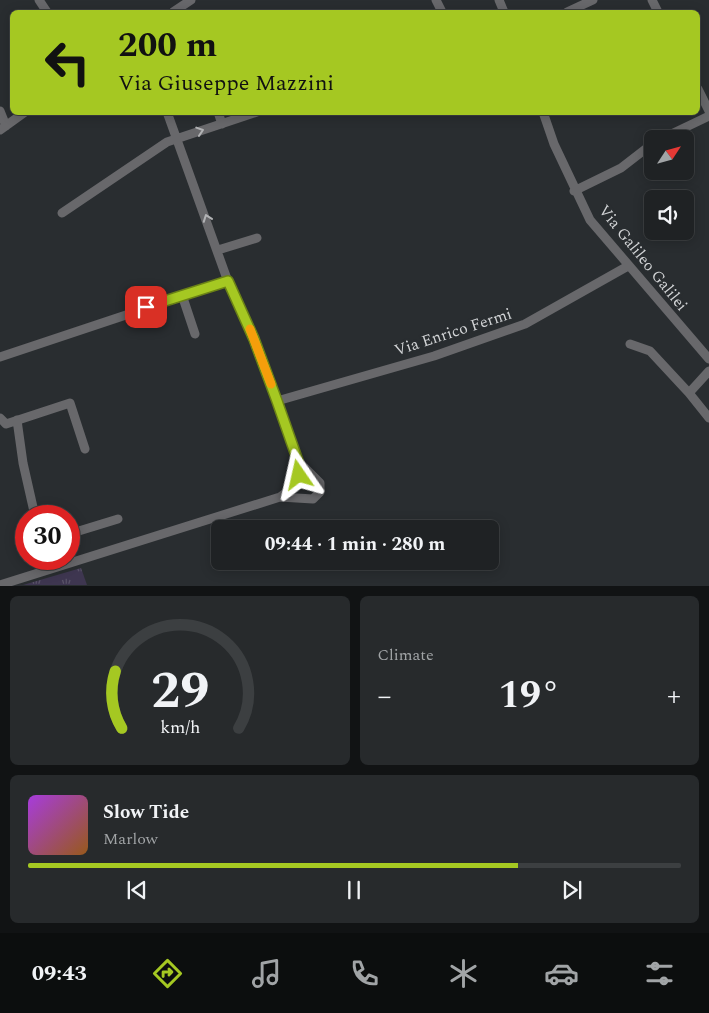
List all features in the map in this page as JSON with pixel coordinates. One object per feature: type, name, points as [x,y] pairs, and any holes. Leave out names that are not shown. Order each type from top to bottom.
[{"type":"street","points":[[178,10],[191,0]]},
{"type":"street","points":[[571,10],[593,0]]},
{"type":"street","points":[[676,130],[709,110],[700,93]]},
{"type":"street","points":[[0,111],[3,128],[21,115]]},
{"type":"street","points":[[163,115],[176,134]]},
{"type":"street","points":[[169,115],[228,281],[254,339],[298,461],[296,493],[301,498]]},
{"type":"street","points":[[219,115],[222,124]]},
{"type":"street","points":[[62,213],[176,134],[222,124],[248,115]]},
{"type":"street","name":"Via Galileo Galilei","points":[[544,115],[574,192],[590,220],[709,359]]},
{"type":"street","points":[[574,192],[621,168],[644,150]]},
{"type":"street","points":[[218,250],[257,238]]},
{"type":"street","name":"Via Enrico Fermi","points":[[277,401],[434,356],[525,324],[628,266]]},
{"type":"street","points":[[0,357],[228,281]]},
{"type":"street","points":[[182,295],[195,334]]},
{"type":"street","points":[[630,344],[650,351],[689,392],[709,418]]},
{"type":"street","points":[[689,392],[709,371]]},
{"type":"street","points":[[0,418],[6,424],[70,403],[85,449]]},
{"type":"street","points":[[17,420],[23,463],[33,505]]},
{"type":"street","points":[[0,585],[280,497],[312,500],[320,492],[319,482],[298,461]]},
{"type":"street","points":[[280,497],[303,476],[311,475]]},
{"type":"street","points":[[80,531],[118,519]]},
{"type":"green space","points":[[80,568],[87,585],[23,585],[80,570]]},
{"type":"slow traffic","points":[[250,329],[271,384]]},
{"type":"route","points":[[146,307],[228,281],[249,326],[277,401],[298,461],[299,475]]}]
